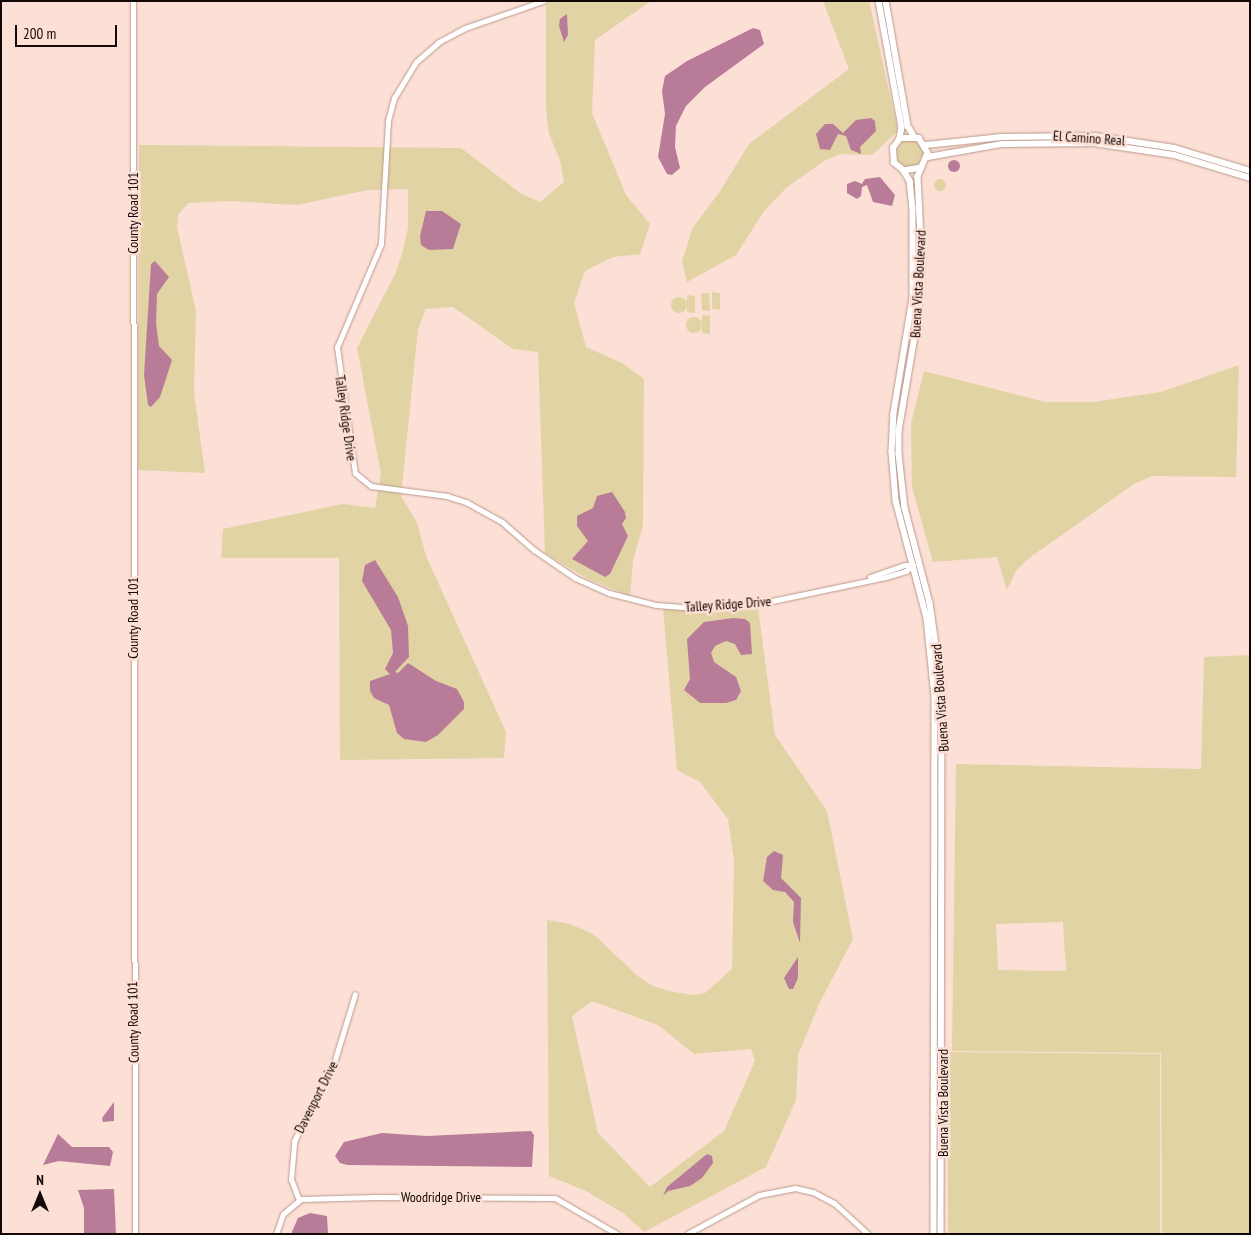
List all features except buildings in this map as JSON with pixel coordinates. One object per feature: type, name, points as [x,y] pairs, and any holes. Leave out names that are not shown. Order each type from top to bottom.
[{"type":"main road","points":[[879,1],[902,127],[900,138],[893,148],[892,158],[904,171],[921,168],[928,157],[926,145],[914,136],[908,126],[886,1]]},
{"type":"main road","points":[[883,23],[890,22]]},
{"type":"main road","name":"El Camino Real","points":[[926,145],[1048,135],[1120,139],[1174,148],[1250,171]]},
{"type":"main road","points":[[900,138],[914,136]]},
{"type":"main road","points":[[972,140],[974,147]]},
{"type":"main road","name":"El Camino Real","points":[[928,157],[974,147],[1048,142],[1122,146],[1195,160],[1250,178]]},
{"type":"main road","name":"Buena Vista Boulevard","points":[[921,168],[919,313],[899,431],[899,454],[905,508],[920,563],[938,652],[944,719],[939,1071],[934,1234]]},
{"type":"main road","name":"Buena Vista Boulevard","points":[[904,171],[910,180],[913,208],[913,298],[894,413],[892,452],[896,501],[926,618],[935,697],[941,1234]]},
{"type":"main road","points":[[913,208],[921,208]]},
{"type":"main road","points":[[913,565],[920,563]]},
{"type":"street","name":"County Road 101","points":[[133,1],[134,1234]]},
{"type":"street","name":"Talley Ridge Drive","points":[[543,1],[465,28],[440,42],[416,62],[394,98],[388,121],[381,244],[337,348],[355,473],[371,486],[447,496],[466,502],[502,522],[534,550],[575,578],[609,593],[644,603],[677,607],[734,606],[809,595],[906,571],[913,565]]},
{"type":"street","name":"Davenport Drive","points":[[298,1200],[291,1179],[294,1141],[334,1066],[355,994]]},
{"type":"street","points":[[687,1234],[759,1195],[790,1188],[820,1194],[868,1233]]},
{"type":"street","name":"Woodridge Drive","points":[[298,1200],[318,1197],[549,1198],[568,1203],[617,1234]]},
{"type":"street","points":[[276,1234],[283,1214],[298,1200]]},
{"type":"shaded area","points":[[551,1],[651,1],[595,40],[592,113],[626,195],[650,224],[640,254],[613,257],[585,271],[574,303],[586,347],[624,364],[644,379],[643,525],[633,561],[630,596],[588,579],[545,553],[538,352],[513,349],[453,307],[426,309],[418,329],[401,496],[417,523],[426,556],[506,732],[504,758],[340,760],[339,558],[221,558],[223,529],[343,504],[375,508],[381,474],[357,348],[395,274],[402,254],[408,228],[408,189],[368,190],[297,205],[230,201],[188,203],[178,215],[177,227],[196,311],[194,393],[205,473],[138,470],[139,145],[461,148],[520,193],[540,202],[564,182],[560,160],[549,134],[546,109],[546,4]]},
{"type":"shaded area","points":[[823,1],[869,1],[898,131],[872,155],[840,154],[824,161],[787,187],[764,211],[736,255],[687,282],[682,261],[693,227],[719,193],[749,144],[849,69]]},
{"type":"shaded area","points":[[567,14],[568,35],[564,42],[559,26],[560,19]]},
{"type":"shaded area","points":[[753,28],[760,30],[764,44],[705,87],[686,106],[676,126],[675,147],[680,168],[672,175],[667,174],[658,157],[665,114],[662,91],[665,76],[687,61]]},
{"type":"shaded area","points":[[871,118],[875,121],[876,131],[860,147],[861,154],[851,150],[846,136],[838,134],[830,150],[820,149],[816,134],[825,124],[833,124],[843,133],[856,120]]},
{"type":"shaded area","points":[[905,139],[915,139],[923,146],[925,155],[918,167],[903,168],[896,161],[894,151]]},
{"type":"shaded area","points":[[954,160],[960,166],[954,172],[948,166]]},
{"type":"shaded area","points":[[880,177],[895,195],[892,206],[873,202],[867,185],[862,187],[861,196],[857,199],[847,193],[847,184],[855,181],[862,184],[865,179]]},
{"type":"shaded area","points":[[938,179],[942,179],[946,185],[942,191],[938,191],[934,187],[934,183]]},
{"type":"shaded area","points":[[426,211],[442,211],[461,224],[453,249],[429,250],[421,245],[420,236]]},
{"type":"shaded area","points":[[155,261],[169,277],[157,294],[156,323],[159,346],[172,360],[160,397],[151,407],[148,405],[144,375],[151,264]]},
{"type":"shaded area","points":[[712,292],[720,293],[720,310],[712,309]]},
{"type":"shaded area","points":[[701,293],[709,293],[710,311],[702,310]]},
{"type":"shaded area","points":[[687,295],[695,296],[695,313],[687,312]]},
{"type":"shaded area","points":[[676,297],[682,297],[687,302],[685,311],[676,313],[671,308],[671,302]]},
{"type":"shaded area","points":[[702,315],[710,316],[710,334],[702,333]]},
{"type":"shaded area","points":[[694,317],[700,319],[702,325],[700,331],[694,333],[688,331],[686,325],[688,319]]},
{"type":"shaded area","points":[[1239,365],[1236,477],[1152,476],[1134,484],[1029,558],[1016,571],[1007,590],[997,557],[933,562],[912,487],[911,424],[924,371],[1045,402],[1093,402],[1161,392]]},
{"type":"shaded area","points":[[612,492],[625,512],[626,518],[622,524],[628,536],[610,574],[605,577],[572,559],[588,541],[577,526],[577,516],[593,508],[597,496]]},
{"type":"shaded area","points":[[375,560],[398,597],[408,626],[409,657],[395,672],[398,673],[408,663],[436,681],[457,689],[464,702],[464,709],[438,735],[426,742],[404,739],[397,733],[389,705],[374,698],[370,691],[370,681],[390,674],[385,669],[393,653],[391,630],[362,581],[365,565]]},
{"type":"shaded area","points":[[758,608],[775,735],[827,811],[853,939],[819,1004],[798,1055],[796,1100],[766,1167],[644,1232],[623,1213],[586,1191],[549,1176],[547,920],[570,924],[593,934],[639,977],[653,986],[673,992],[694,995],[705,993],[732,969],[734,861],[728,819],[700,782],[677,770],[663,609],[719,612]],"holes":[[[592,1001],[658,1025],[694,1054],[751,1049],[755,1061],[724,1131],[650,1187],[598,1133],[572,1016]]]},
{"type":"shaded area","points":[[733,618],[745,619],[750,623],[752,654],[741,655],[735,644],[726,641],[715,646],[711,653],[714,662],[736,677],[741,691],[736,700],[726,703],[700,703],[684,690],[690,679],[687,639],[704,622]]},
{"type":"shaded area","points":[[1250,655],[1250,1234],[1162,1234],[1161,1053],[952,1051],[956,764],[1201,769],[1204,657]],"holes":[[[1063,922],[1066,971],[998,970],[996,924]]]},
{"type":"shaded area","points":[[774,851],[783,855],[781,878],[801,898],[800,943],[793,922],[794,902],[785,892],[773,890],[763,881],[767,857]]},
{"type":"shaded area","points":[[798,957],[798,978],[793,989],[789,989],[784,978]]},
{"type":"shaded area","points":[[948,1052],[1160,1054],[1160,1234],[948,1234]]},
{"type":"shaded area","points":[[114,1102],[114,1121],[103,1122],[102,1118]]},
{"type":"shaded area","points":[[531,1131],[534,1135],[532,1167],[347,1165],[340,1163],[335,1156],[344,1142],[382,1133],[427,1136]]},
{"type":"shaded area","points":[[58,1134],[72,1147],[109,1147],[113,1152],[110,1166],[59,1161],[43,1165]]},
{"type":"shaded area","points":[[707,1154],[712,1156],[713,1163],[702,1178],[690,1186],[668,1191],[663,1196],[667,1187]]},
{"type":"shaded area","points":[[114,1189],[116,1234],[84,1234],[84,1208],[78,1190]]},
{"type":"shaded area","points":[[310,1213],[327,1216],[328,1234],[291,1234],[298,1218]]}]
